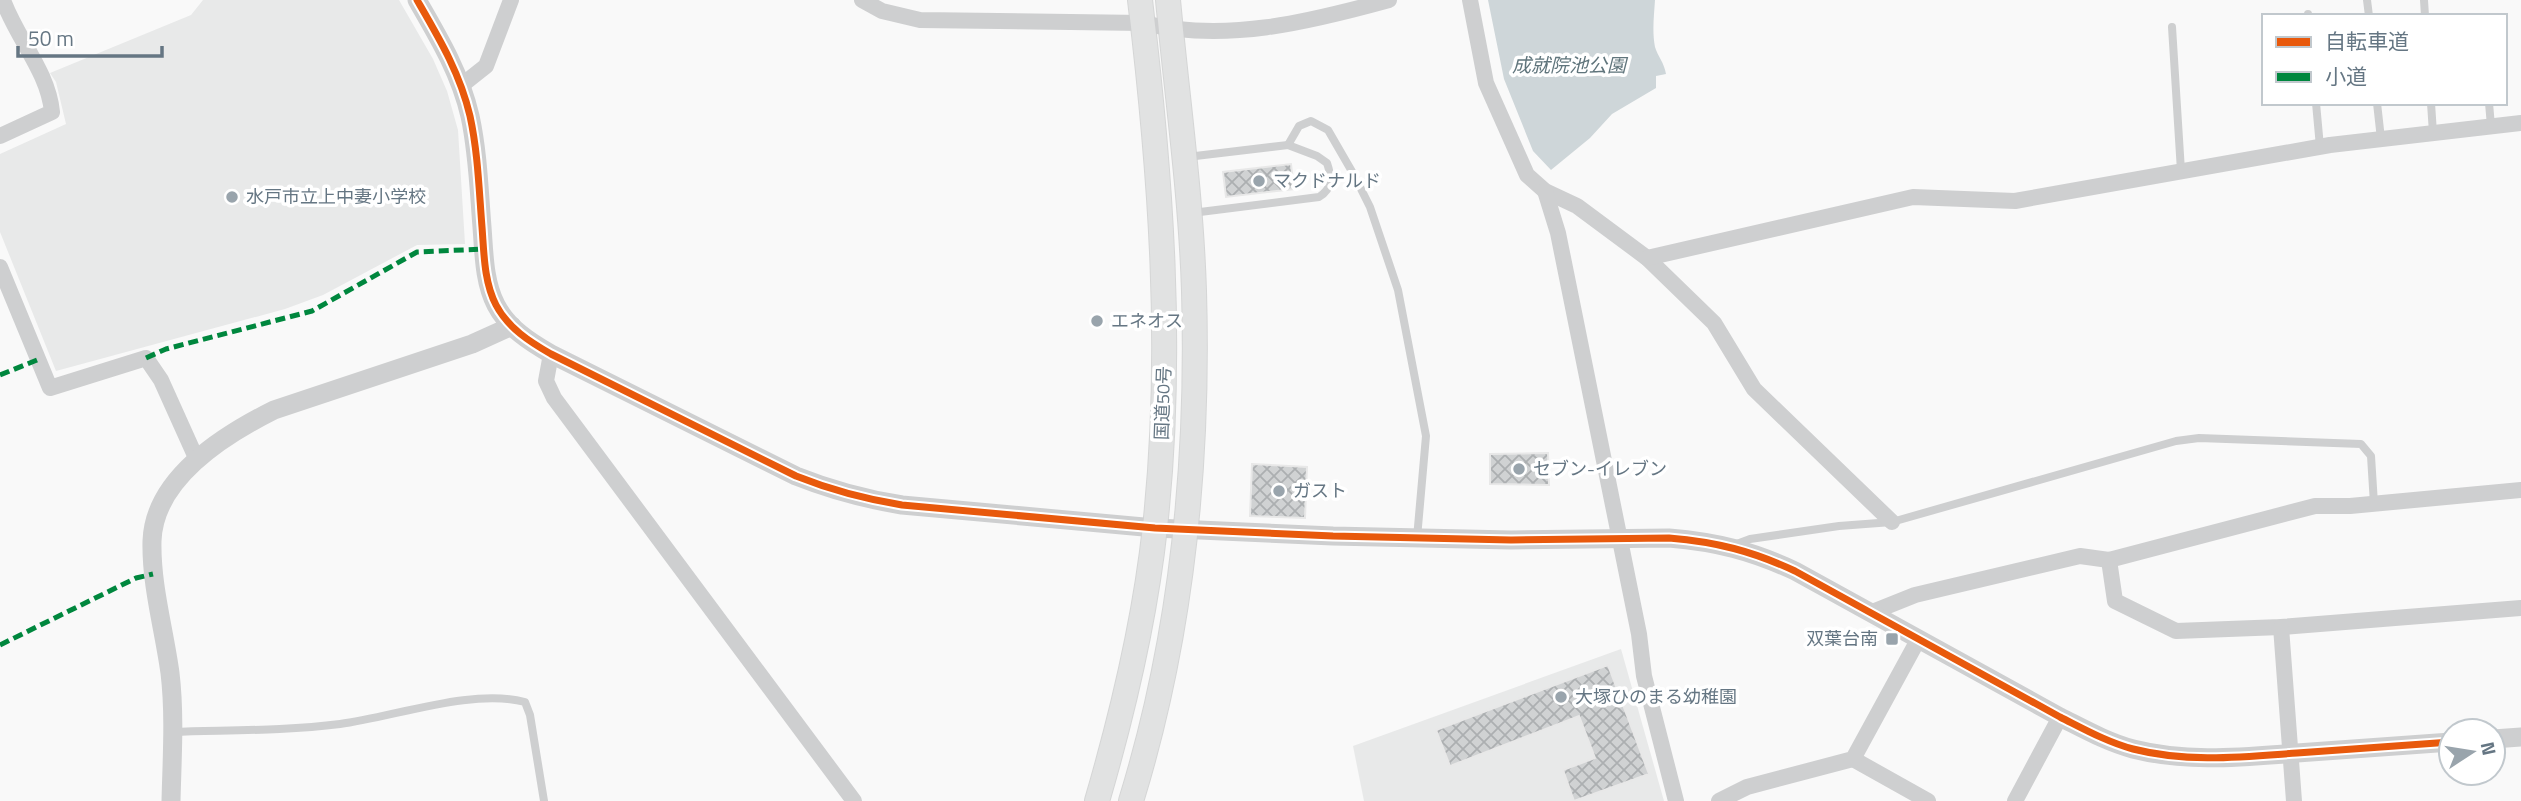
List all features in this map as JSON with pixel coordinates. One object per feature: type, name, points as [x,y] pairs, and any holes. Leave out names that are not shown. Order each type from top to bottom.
[{"type":"highway","name":"国道50号","points":[[1131,801],[1161,684],[1174,618],[1187,529],[1194,395],[1194,291],[1189,214],[1168,0]]},
{"type":"highway","name":"国道50号","points":[[1097,801],[1129,676],[1155,528],[1164,398],[1164,297],[1159,204],[1141,12]]},
{"type":"street","points":[[0,136],[52,113],[50,95],[41,73],[11,22],[4,0]]},
{"type":"street","points":[[417,0],[448,53],[462,85],[476,151],[488,285],[497,307],[512,326],[530,342],[551,354],[796,476],[862,499],[902,505],[1155,528],[1417,539],[1669,538],[1704,541],[1763,555],[1796,571],[2060,717],[2099,737],[2130,748],[2158,754],[2217,758],[2437,743]]},
{"type":"street","points":[[462,85],[486,66],[511,0]]},
{"type":"street","points":[[862,0],[882,11],[920,20],[1141,12],[1171,30],[1279,27],[1389,0]]},
{"type":"street","points":[[1470,0],[1486,83],[1527,175],[1545,191],[1577,206],[1647,258],[1714,323],[1754,389],[1892,522]]},
{"type":"street","points":[[1647,258],[1913,197],[2015,201],[2320,147],[2521,123]]},
{"type":"street","points":[[1545,191],[1558,233],[1639,634],[1644,676],[1676,801]]},
{"type":"street","points":[[0,268],[50,388],[146,358],[161,380],[197,460]]},
{"type":"street","points":[[171,801],[173,732],[170,675],[153,574],[152,538],[159,508],[180,477],[197,460],[251,422],[274,410],[472,344],[512,326]]},
{"type":"street","points":[[551,354],[546,381],[554,398],[855,801]]},
{"type":"street","points":[[1870,613],[1915,595],[2080,556],[2109,559],[2315,506],[2374,504],[2521,490]]},
{"type":"street","points":[[2109,559],[2115,601],[2176,631],[2281,628],[2521,608]]},
{"type":"street","points":[[2281,628],[2294,801]]},
{"type":"street","points":[[1853,759],[1918,640]]},
{"type":"street","points":[[2015,801],[2060,717]]},
{"type":"street","points":[[1719,801],[1747,787],[1853,759],[1928,801]]},
{"type":"lane","points":[[2172,27],[2181,171]]},
{"type":"lane","points":[[2316,105],[2320,147]]},
{"type":"lane","points":[[2377,105],[2381,139]]},
{"type":"lane","points":[[2431,105],[2434,133]]},
{"type":"lane","points":[[2489,105],[2491,126]]},
{"type":"lane","points":[[1288,145],[1299,126],[1311,121],[1328,130],[1370,207],[1398,290],[1426,436],[1417,539]]},
{"type":"lane","points":[[1184,157],[1288,145],[1317,156],[1327,163],[1331,184],[1327,192],[1319,197],[1189,214]]},
{"type":"lane","points":[[1731,546],[1750,539],[1892,522],[2176,441],[2199,438],[2361,444],[2371,456],[2374,504]]},
{"type":"lane","points":[[173,732],[340,724],[455,702],[514,699],[525,702],[530,715],[544,801]]},
{"type":"shaded area","name":"水戸市立上中妻小学校","points":[[203,0],[399,0],[433,59],[447,91],[458,130],[465,244],[417,245],[323,295],[285,309],[56,371],[0,232],[0,154],[66,124],[56,82],[50,73],[191,15]]},
{"type":"shaded area","name":"大塚ひのまる幼稚園","points":[[1621,649],[1664,801],[1364,801],[1353,746]]},
{"type":"water","name":"成就院池公園","points":[[1488,0],[1655,0],[1654,41],[1666,74],[1656,76],[1656,88],[1612,114],[1590,138],[1551,170],[1533,151],[1504,79]]},
{"type":"building","name":"マクドナルド","points":[[1291,164],[1294,189],[1226,197],[1223,172]]},
{"type":"building","name":"セブン-イレブン","points":[[1548,453],[1549,485],[1490,484],[1490,454]]},
{"type":"building","name":"ガスト","points":[[1252,464],[1307,467],[1305,518],[1250,516]]},
{"type":"building","points":[[1608,665],[1649,774],[1574,801],[1563,770],[1595,758],[1579,716],[1450,766],[1436,730]]},
{"type":"marked path","points":[[146,358],[166,349],[312,311],[417,252],[484,249]]},
{"type":"marked path","points":[[0,375],[37,360]]},
{"type":"marked path","points":[[0,645],[136,578],[153,574]]},
{"type":"cycle path","points":[[417,0],[448,56],[466,100],[477,158],[487,277],[496,305],[507,321],[551,354],[809,481],[848,494],[902,505],[1155,528],[1333,536],[1511,540],[1669,538],[1703,542],[1734,548],[1795,571],[2060,717],[2133,749],[2174,756],[2215,758],[2437,743]]},
{"type":"place","name":"マクドナルド","points":[[1259,181]]},
{"type":"place","name":"水戸市立上中妻小学校","points":[[232,197]]},
{"type":"place","name":"エネオス","points":[[1097,321]]},
{"type":"place","name":"セブン-イレブン","points":[[1519,469]]},
{"type":"place","name":"ガスト","points":[[1279,491]]},
{"type":"place","name":"双葉台南","points":[[1892,639]]},
{"type":"place","name":"大塚ひのまる幼稚園","points":[[1561,697]]}]
